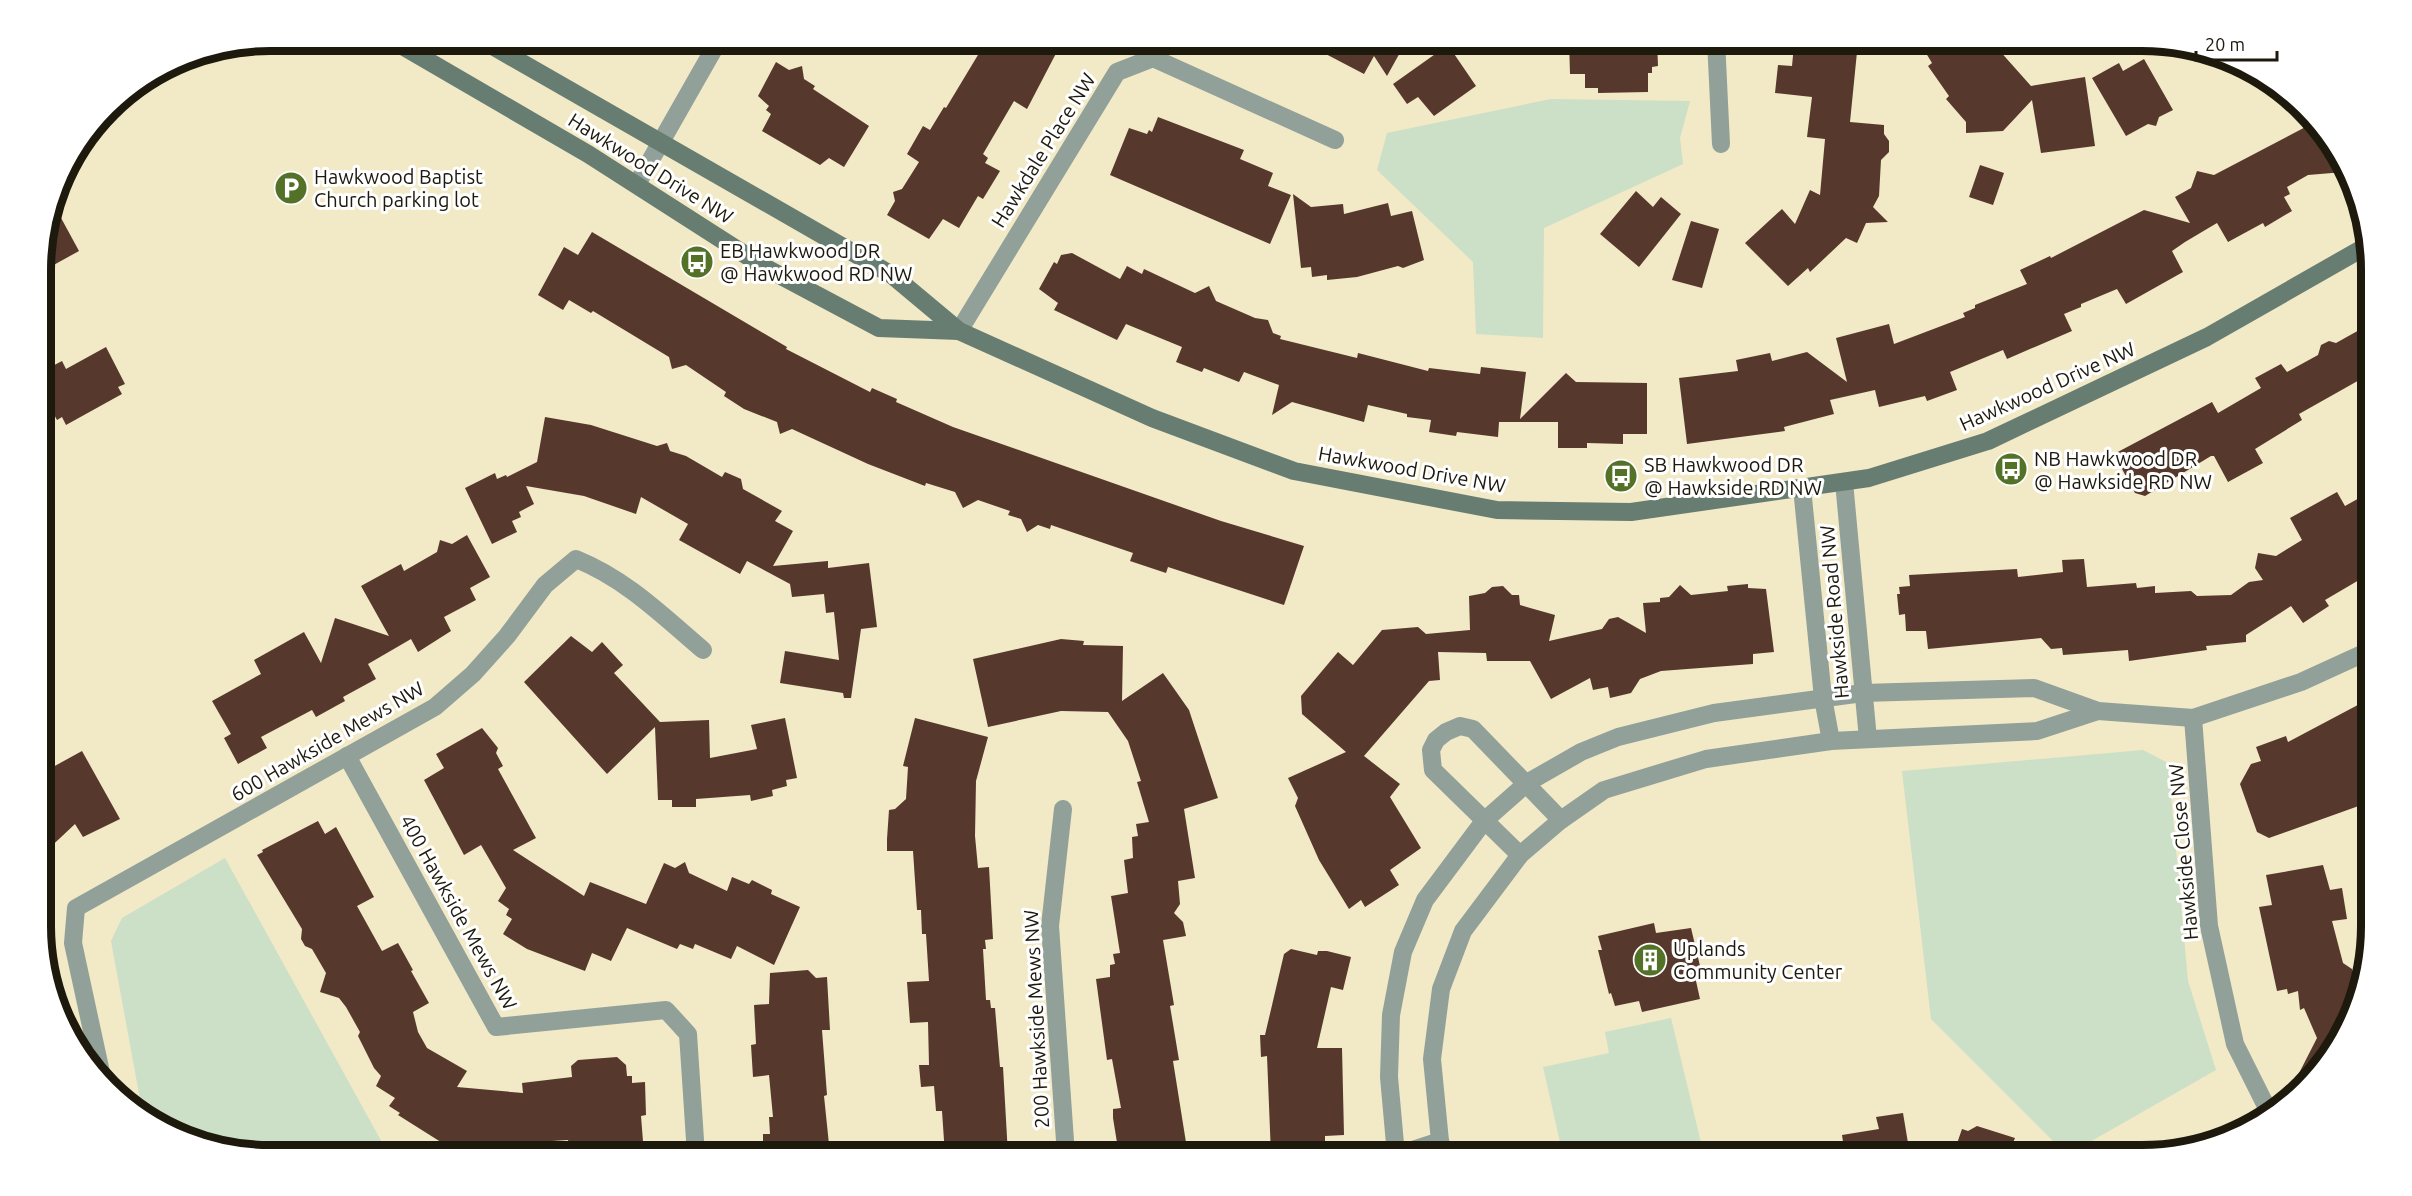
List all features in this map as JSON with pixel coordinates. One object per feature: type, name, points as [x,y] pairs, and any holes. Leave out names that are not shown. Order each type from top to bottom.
[{"type":"street","name":"Hawkwood Drive NW","points":[[411,51],[588,153],[766,268],[879,328],[959,331]]},
{"type":"street","name":"Hawkwood Drive NW","points":[[501,51],[892,275],[959,331],[1152,418],[1294,471],[1497,510],[1631,512],[1869,478],[1988,441],[2206,337],[2360,250]]},
{"type":"street","points":[[637,184],[713,51]]},
{"type":"street","points":[[1717,51],[1721,144]]},
{"type":"street","name":"Hawkdale Place NW","points":[[959,331],[1117,72],[1153,58],[1335,140]]},
{"type":"street","name":"Hawkside Road NW","points":[[1844,482],[1868,739]]},
{"type":"street","name":"Hawkside Road NW","points":[[1442,1145],[1432,1059],[1441,989],[1463,931],[1520,855],[1562,820],[1604,790],[1706,759],[1831,741],[1823,698],[1802,489]]},
{"type":"street","name":"600 Hawkside Mews NW","points":[[99,1063],[74,943],[76,908],[435,706],[473,674],[507,636],[545,585],[576,560],[602,570],[628,587],[703,650]]},
{"type":"street","points":[[1823,698],[1863,693],[2034,688],[2098,711],[2193,718],[2301,682],[2361,655]]},
{"type":"street","name":"Hawkside Road NW","points":[[1395,1145],[1389,1077],[1390,1036],[1391,1015],[1403,952],[1425,900],[1484,820],[1527,783],[1581,752],[1618,737],[1714,713],[1823,698]]},
{"type":"street","points":[[1831,741],[2037,731],[2098,711]]},
{"type":"street","name":"Hawkside Close NW","points":[[2193,718],[2209,926],[2235,1044],[2266,1106]]},
{"type":"street","points":[[1520,855],[1433,770],[1431,750],[1436,740],[1446,732],[1460,726],[1473,729],[1562,820]]},
{"type":"street","name":"400 Hawkside Mews NW","points":[[347,756],[496,1027],[666,1010],[688,1034],[695,1145]]},
{"type":"street","name":"200 Hawkside Mews NW","points":[[1063,809],[1050,926],[1065,1145]]},
{"type":"green space","points":[[1551,99],[1690,101],[1680,138],[1683,164],[1544,228],[1543,338],[1476,334],[1473,262],[1377,170],[1387,133]]},
{"type":"green space","points":[[2143,750],[2168,763],[2188,981],[2216,1070],[2085,1145],[2057,1145],[1931,1019],[1902,771]]},
{"type":"green space","points":[[225,858],[383,1145],[336,1145],[335,1143],[328,1145],[255,1145],[227,1141],[186,1128],[160,1116],[141,1103],[111,941],[122,918]]},
{"type":"green space","points":[[1671,1018],[1702,1145],[1561,1145],[1543,1067],[1609,1053],[1605,1032]]},
{"type":"building","points":[[980,51],[1057,51],[1027,109],[1014,101],[983,154],[988,158],[985,163],[1000,171],[983,199],[978,196],[959,228],[943,219],[929,239],[887,215],[895,201],[893,192],[902,189],[919,162],[907,154],[923,126],[930,130],[944,107],[946,108]]},
{"type":"building","points":[[1320,51],[1401,51],[1387,76],[1374,56],[1364,74]]},
{"type":"building","points":[[1440,51],[1452,51],[1476,86],[1434,116],[1418,97],[1407,104],[1393,84]]},
{"type":"building","points":[[1569,51],[1657,51],[1658,66],[1652,67],[1652,73],[1648,73],[1648,92],[1598,93],[1598,88],[1585,88],[1585,74],[1570,74]]},
{"type":"building","points":[[1793,51],[1857,52],[1850,122],[1884,125],[1884,134],[1889,141],[1889,152],[1881,160],[1879,196],[1873,207],[1888,222],[1866,223],[1857,243],[1846,238],[1810,272],[1808,268],[1788,286],[1745,243],[1782,209],[1795,224],[1810,190],[1820,195],[1825,139],[1807,137],[1812,97],[1775,93],[1778,65],[1792,66]]},
{"type":"building","points":[[1925,51],[2000,51],[2031,86],[2085,77],[2095,146],[2041,153],[2032,100],[2003,131],[1966,133],[1966,122],[1946,99],[1949,96],[1928,66],[1932,63]]},
{"type":"building","points":[[2144,59],[2173,110],[2159,117],[2156,126],[2148,124],[2126,136],[2092,78],[2119,63],[2123,71]]},
{"type":"building","points":[[776,62],[789,70],[802,66],[804,79],[815,86],[813,89],[869,126],[844,167],[829,158],[820,165],[762,131],[771,114],[766,110],[769,106],[758,96]]},
{"type":"building","points":[[1158,117],[1244,150],[1240,159],[1273,173],[1268,186],[1291,195],[1270,244],[1110,175],[1129,128],[1147,134],[1149,130],[1152,132]]},
{"type":"building","points":[[2307,126],[2332,160],[2338,173],[2308,175],[2287,187],[2290,194],[2284,197],[2292,211],[2265,227],[2263,223],[2228,242],[2217,223],[2185,242],[2172,251],[2183,272],[2126,304],[2117,289],[2064,314],[2072,331],[2007,359],[2003,350],[1950,372],[1957,390],[1927,401],[1925,396],[1879,407],[1875,390],[1830,400],[1834,414],[1784,427],[1785,431],[1687,444],[1679,378],[1738,371],[1736,360],[1770,353],[1772,361],[1807,352],[1847,382],[1836,338],[1889,324],[1894,344],[1965,317],[1963,313],[1975,308],[1975,305],[2027,284],[2020,270],[2050,256],[2051,258],[2144,210],[2190,223],[2175,197],[2191,188],[2197,171],[2214,175]]},
{"type":"building","points":[[1980,165],[2004,173],[1993,205],[1969,197]]},
{"type":"building","points":[[1636,191],[1653,207],[1661,197],[1681,214],[1639,267],[1600,234]]},
{"type":"building","points":[[1293,194],[1311,207],[1343,204],[1344,214],[1388,203],[1391,216],[1412,211],[1424,260],[1403,268],[1398,266],[1357,277],[1327,280],[1327,275],[1312,277],[1311,267],[1301,268]]},
{"type":"building","points":[[58,213],[79,251],[51,266]]},
{"type":"building","points":[[1691,221],[1719,229],[1702,288],[1672,280]]},
{"type":"building","points":[[592,232],[787,347],[786,349],[870,392],[872,388],[897,399],[896,402],[953,427],[1221,521],[1304,546],[1284,605],[1168,567],[1166,573],[1130,561],[1133,553],[1051,525],[1050,529],[1038,525],[1027,532],[1021,519],[1008,515],[1010,511],[978,500],[963,508],[955,492],[926,483],[925,486],[868,464],[792,429],[780,434],[777,422],[744,409],[724,396],[726,392],[686,365],[672,369],[669,357],[593,311],[591,313],[569,300],[563,310],[538,295],[564,247],[578,255]]},
{"type":"building","points":[[1072,253],[1120,279],[1127,266],[1142,274],[1144,269],[1195,293],[1209,286],[1216,301],[1255,318],[1268,320],[1273,333],[1281,336],[1280,339],[1357,358],[1358,353],[1428,371],[1429,368],[1480,374],[1481,367],[1526,372],[1520,419],[1566,373],[1576,382],[1647,383],[1647,434],[1623,434],[1623,444],[1587,443],[1587,448],[1558,448],[1558,422],[1499,422],[1498,437],[1457,432],[1456,436],[1429,432],[1431,420],[1407,417],[1407,414],[1368,405],[1364,422],[1292,402],[1272,415],[1279,385],[1244,372],[1239,382],[1204,368],[1202,372],[1176,362],[1182,347],[1126,324],[1117,340],[1054,310],[1058,303],[1039,289],[1054,262],[1057,264],[1061,255]]},
{"type":"building","points":[[2361,329],[2361,379],[2299,414],[2302,420],[2255,449],[2263,463],[2228,482],[2214,456],[2211,456],[2145,496],[2135,493],[2114,454],[2212,402],[2218,413],[2261,388],[2255,378],[2281,364],[2287,372],[2318,355],[2321,345],[2329,341],[2336,343]]},
{"type":"building","points":[[106,347],[125,384],[118,387],[122,394],[66,425],[62,417],[57,420],[51,409],[51,367],[62,361],[66,369]]},
{"type":"building","points":[[545,417],[591,425],[657,446],[667,443],[670,451],[686,456],[722,477],[725,472],[741,479],[743,489],[782,511],[775,521],[793,531],[773,566],[828,561],[828,568],[869,563],[877,627],[861,629],[851,698],[844,698],[843,693],[780,683],[785,651],[839,660],[834,612],[826,613],[824,594],[792,597],[790,584],[747,561],[740,574],[679,540],[688,524],[641,497],[636,514],[584,496],[526,486],[534,504],[519,512],[521,517],[512,521],[517,532],[492,544],[465,488],[495,473],[497,479],[506,475],[507,477],[537,462]]},
{"type":"building","points":[[2337,492],[2345,506],[2361,497],[2361,579],[2325,600],[2329,606],[2303,623],[2291,606],[2246,635],[2246,642],[2206,646],[2207,650],[2129,661],[2128,650],[2063,655],[2062,648],[2051,649],[2041,638],[1928,649],[1926,631],[1906,631],[1905,614],[1899,615],[1897,594],[1900,594],[1899,587],[1910,586],[1909,575],[2017,569],[2018,577],[2063,572],[2062,560],[2084,559],[2087,587],[2136,583],[2137,588],[2155,586],[2155,593],[2191,591],[2197,596],[2231,595],[2249,582],[2263,580],[2255,568],[2258,553],[2276,556],[2302,540],[2290,518]]},
{"type":"building","points":[[467,535],[490,577],[470,588],[476,600],[444,617],[451,631],[418,652],[411,639],[368,664],[376,679],[343,697],[345,701],[316,717],[312,710],[261,737],[267,748],[238,764],[224,738],[231,734],[212,701],[261,674],[254,660],[304,632],[321,663],[335,618],[389,636],[361,586],[401,564],[404,571],[437,552],[440,540],[452,544]]},
{"type":"building","points":[[1748,584],[1748,588],[1766,589],[1774,652],[1753,654],[1753,664],[1661,671],[1640,679],[1631,693],[1610,698],[1608,687],[1593,690],[1590,678],[1551,699],[1530,661],[1487,661],[1486,653],[1438,652],[1440,680],[1429,681],[1364,756],[1400,784],[1390,797],[1421,848],[1390,870],[1399,885],[1365,907],[1361,900],[1349,909],[1319,860],[1295,806],[1298,798],[1288,778],[1346,752],[1302,714],[1301,696],[1338,652],[1353,665],[1382,630],[1418,627],[1426,634],[1470,630],[1469,596],[1485,593],[1492,587],[1503,586],[1512,595],[1519,595],[1520,605],[1555,615],[1549,641],[1602,629],[1609,619],[1618,617],[1646,633],[1643,603],[1660,602],[1660,598],[1669,597],[1680,585],[1691,595],[1728,591],[1727,586]]},
{"type":"building","points":[[571,636],[592,652],[602,642],[623,665],[614,673],[660,722],[709,720],[710,758],[757,749],[751,725],[785,718],[797,778],[786,780],[787,786],[772,790],[773,796],[751,801],[750,795],[696,799],[696,807],[672,807],[672,800],[658,800],[655,727],[607,774],[524,682]]},
{"type":"building","points":[[1061,639],[1084,641],[1083,645],[1123,646],[1122,701],[1163,673],[1189,710],[1218,798],[1184,809],[1195,878],[1178,881],[1180,904],[1174,913],[1183,922],[1186,936],[1163,940],[1174,1005],[1170,1006],[1179,1060],[1173,1061],[1186,1145],[1117,1145],[1113,1118],[1113,1109],[1121,1108],[1112,1059],[1107,1060],[1096,979],[1110,977],[1110,965],[1115,964],[1113,954],[1120,953],[1111,896],[1128,893],[1124,860],[1133,858],[1132,837],[1138,836],[1136,824],[1149,822],[1137,782],[1141,781],[1128,741],[1108,712],[1061,711],[988,727],[973,659]]},
{"type":"building","points":[[2361,703],[2361,805],[2269,838],[2257,832],[2240,784],[2251,764],[2261,761],[2256,747],[2286,736],[2288,742]]},
{"type":"building","points":[[915,718],[988,737],[976,781],[975,836],[978,868],[989,867],[993,939],[985,940],[986,949],[983,949],[986,1000],[990,1000],[991,1008],[995,1008],[1000,1067],[1003,1067],[1007,1145],[944,1145],[942,1111],[936,1111],[934,1086],[921,1087],[919,1065],[929,1065],[928,1022],[910,1023],[907,982],[929,981],[926,934],[922,934],[921,910],[917,910],[913,851],[887,851],[889,810],[895,809],[906,799],[908,767],[903,766]]},
{"type":"building","points":[[482,728],[498,748],[496,753],[503,766],[498,769],[536,838],[513,850],[584,896],[590,882],[646,904],[664,863],[675,868],[685,862],[689,873],[727,891],[732,877],[749,884],[752,880],[772,890],[771,894],[800,907],[774,965],[737,946],[731,959],[695,944],[693,949],[680,944],[677,949],[627,928],[611,961],[592,953],[585,971],[527,949],[503,934],[512,919],[506,915],[509,909],[498,901],[506,888],[481,845],[464,855],[424,780],[444,768],[436,754]]},
{"type":"building","points":[[82,751],[120,819],[83,837],[75,824],[51,847],[51,768]]},
{"type":"building","points":[[318,821],[325,834],[336,827],[374,897],[357,906],[382,951],[398,943],[429,1003],[413,1012],[418,1032],[427,1048],[467,1071],[457,1087],[523,1093],[522,1083],[572,1077],[571,1066],[578,1060],[617,1057],[626,1065],[627,1076],[632,1076],[632,1083],[645,1082],[646,1115],[641,1116],[643,1145],[569,1145],[568,1140],[504,1145],[444,1145],[398,1115],[400,1113],[389,1106],[395,1098],[376,1086],[381,1076],[374,1068],[358,1036],[360,1032],[346,1007],[339,998],[320,992],[326,973],[312,949],[305,946],[301,939],[302,929],[257,855],[263,852],[262,850]]},
{"type":"building","points":[[2323,865],[2330,890],[2342,888],[2347,919],[2332,921],[2343,963],[2352,969],[2354,979],[2350,987],[2351,992],[2332,1036],[2294,1083],[2317,1038],[2304,1008],[2300,1010],[2298,991],[2288,994],[2287,989],[2277,991],[2259,907],[2272,905],[2266,875]]},
{"type":"building","name":"Uplands Community Center","points":[[1654,923],[1656,933],[1691,928],[1701,970],[1694,972],[1700,999],[1642,1012],[1639,1001],[1615,1006],[1611,993],[1609,994],[1598,950],[1602,950],[1598,936]]},
{"type":"building","points":[[1291,949],[1317,955],[1318,951],[1327,951],[1351,957],[1343,990],[1331,987],[1317,1048],[1342,1048],[1344,1135],[1325,1136],[1325,1143],[1271,1145],[1267,1056],[1261,1057],[1260,1035],[1265,1035],[1284,954]]},
{"type":"building","points":[[808,970],[816,978],[827,977],[830,1030],[822,1030],[827,1095],[824,1096],[829,1145],[763,1145],[763,1134],[770,1134],[769,1117],[773,1117],[769,1075],[753,1077],[751,1045],[756,1044],[754,1005],[769,1004],[770,973]]},
{"type":"building","points":[[1903,1113],[1908,1145],[1844,1145],[1842,1135],[1879,1129],[1876,1117]]},
{"type":"building","points":[[1977,1126],[2015,1138],[2012,1145],[1956,1145],[1962,1129],[1968,1131]]},
{"type":"place","name":"Hawkwood Baptist Church parking lot","points":[[291,188]]},
{"type":"place","name":"EB Hawkwood DR @ Hawkwood RD NW","points":[[697,262]]},
{"type":"place","name":"NB Hawkwood DR @ Hawkside RD NW","points":[[2011,469]]},
{"type":"place","name":"SB Hawkwood DR @ Hawkside RD NW","points":[[1621,476]]},
{"type":"place","name":"Uplands Community Center","points":[[1650,960]]}]
